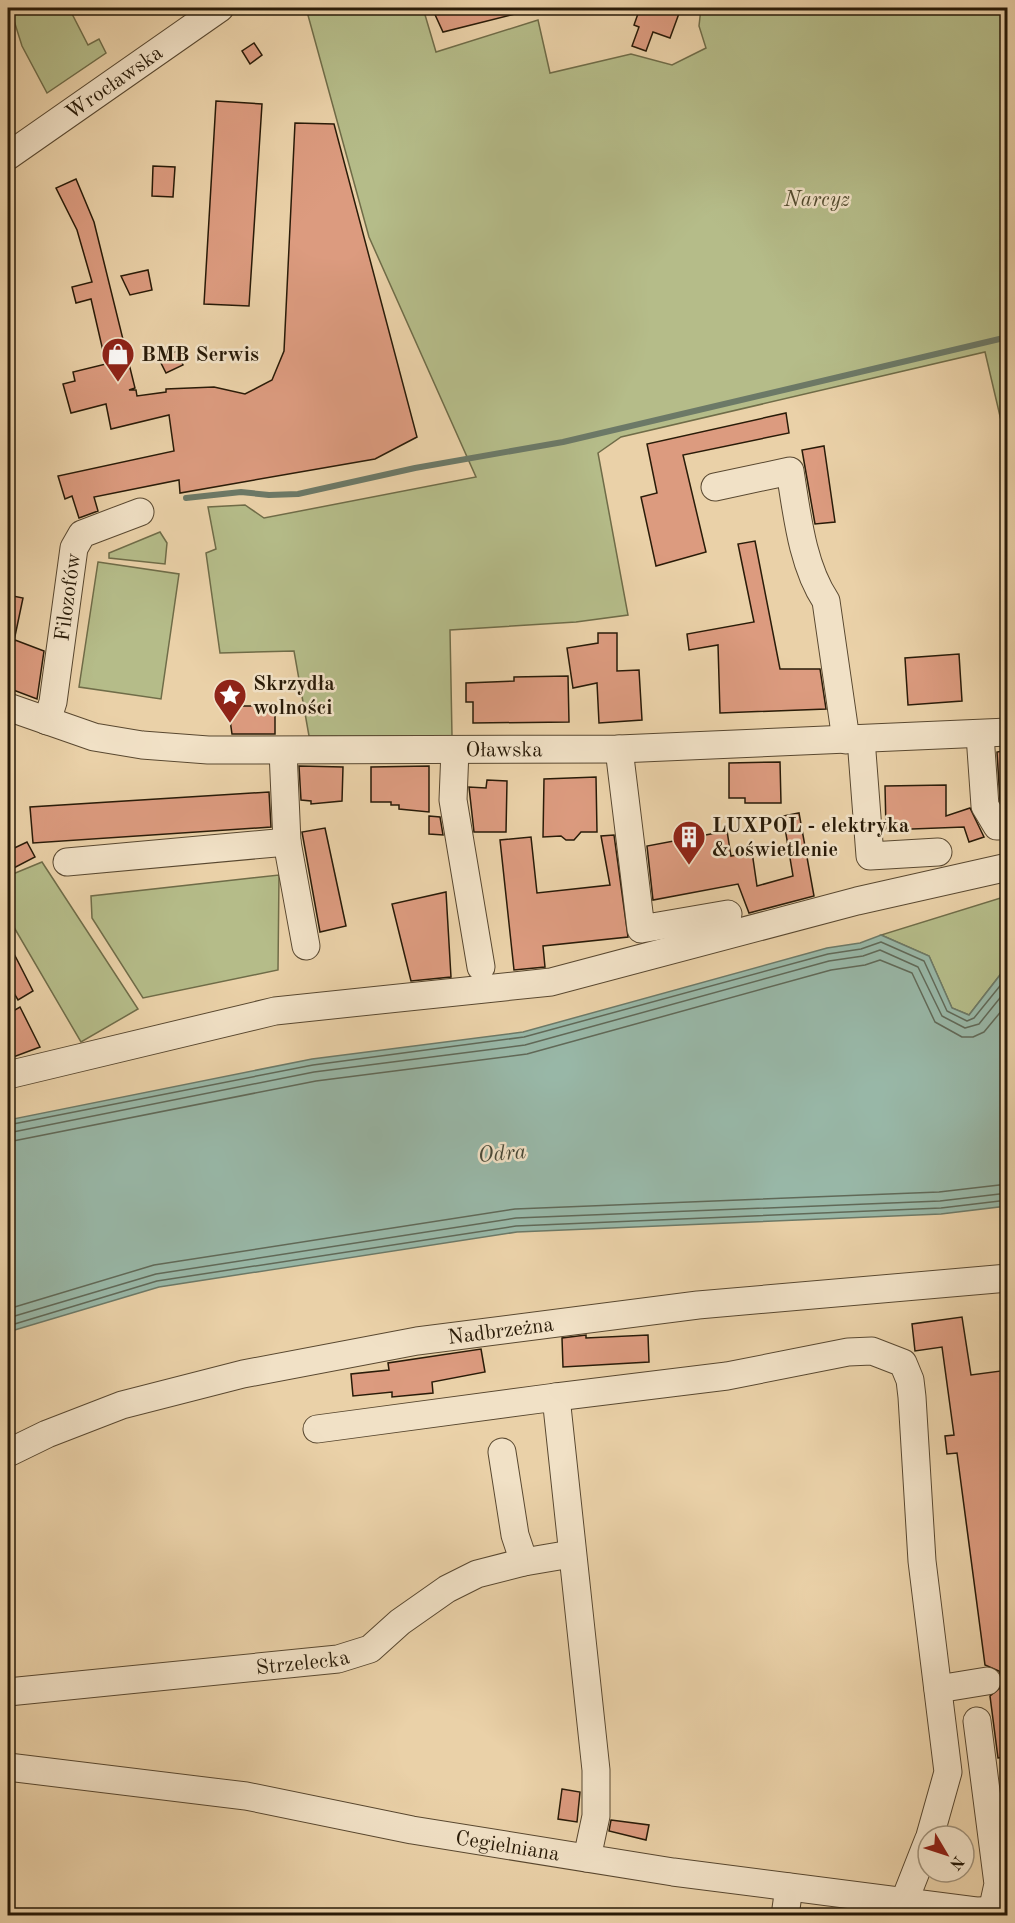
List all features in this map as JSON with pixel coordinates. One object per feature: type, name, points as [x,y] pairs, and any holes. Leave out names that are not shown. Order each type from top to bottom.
[{"type":"street","name":"Wrocławska","points":[[8,156],[218,8]]},
{"type":"street","points":[[715,487],[790,471],[799,524],[815,586],[826,601],[854,740],[870,856],[938,852]]},
{"type":"street","name":"Filozofów","points":[[47,721],[53,702],[74,548],[82,534],[140,512]]},
{"type":"street","name":"Oławska","points":[[8,707],[94,737],[142,745],[208,750],[619,749],[1008,732]]},
{"type":"street","points":[[980,735],[986,806],[997,826],[1008,825]]},
{"type":"street","points":[[619,749],[641,929],[728,914]]},
{"type":"street","points":[[455,750],[453,800],[481,967]]},
{"type":"street","points":[[283,751],[287,842],[306,946]]},
{"type":"street","points":[[67,862],[287,842]]},
{"type":"street","points":[[8,1075],[275,1011],[551,982],[857,901],[1008,867]]},
{"type":"street","name":"Nadbrzeżna","points":[[8,1453],[47,1434],[122,1405],[243,1374],[417,1341],[699,1305],[1008,1278]]},
{"type":"street","points":[[317,1429],[727,1376],[848,1352],[872,1351],[903,1363],[911,1388],[922,1561],[948,1772],[933,1824]]},
{"type":"street","points":[[556,1397],[571,1554],[596,1770],[596,1816],[587,1858]]},
{"type":"street","points":[[502,1452],[515,1535],[524,1562]]},
{"type":"street","name":"Strzelecka","points":[[8,1692],[338,1659],[370,1649],[400,1622],[447,1589],[477,1574],[524,1562],[571,1554]]},
{"type":"street","points":[[938,1689],[987,1681]]},
{"type":"street","points":[[977,1721],[998,1884],[996,1912]]},
{"type":"street","name":"Cegielniana","points":[[8,1767],[246,1796],[412,1830],[587,1858],[789,1887],[996,1912]]},
{"type":"street","points":[[904,1902],[916,1872]]},
{"type":"street","points":[[785,1916],[789,1887]]},
{"type":"green space","points":[[10,8],[69,8],[88,45],[99,39],[106,53],[47,93],[22,46]]},
{"type":"green space","name":"Narcyz","points":[[306,8],[423,8],[436,52],[538,20],[550,73],[631,54],[672,65],[706,48],[699,26],[701,8],[1007,8],[1007,446],[985,352],[621,437],[598,453],[628,615],[576,622],[450,630],[452,736],[309,736],[294,651],[220,653],[206,553],[216,549],[208,507],[245,505],[264,518],[476,477],[369,237]]},
{"type":"green space","points":[[160,532],[167,543],[165,564],[109,558],[109,553]]},
{"type":"green space","points":[[98,562],[179,574],[161,699],[79,687]]},
{"type":"green space","points":[[42,862],[138,1009],[81,1042],[8,917],[8,876]]},
{"type":"green space","points":[[279,875],[278,970],[143,998],[92,918],[91,896]]},
{"type":"green space","points":[[1007,896],[1007,966],[969,1015],[952,1008],[929,956],[881,935]]},
{"type":"water","name":"Odra","points":[[881,935],[929,956],[952,1008],[969,1015],[1007,966],[1007,1206],[941,1214],[517,1232],[159,1287],[8,1332],[8,1120],[312,1059],[523,1032],[827,948],[860,943]]},
{"type":"building","points":[[432,8],[518,8],[519,13],[443,32]]},
{"type":"building","points":[[640,8],[681,8],[670,38],[653,32],[646,51],[632,46],[639,27],[634,25]]},
{"type":"building","points":[[254,43],[262,55],[250,64],[242,51]]},
{"type":"building","points":[[216,101],[262,104],[249,306],[204,304]]},
{"type":"building","points":[[295,123],[334,124],[417,437],[375,459],[180,493],[179,480],[94,497],[98,511],[79,518],[72,496],[65,499],[58,476],[174,451],[169,415],[111,429],[106,404],[71,413],[63,384],[75,381],[73,372],[106,364],[91,299],[76,303],[72,287],[92,282],[77,230],[56,188],[76,179],[94,222],[135,388],[129,390],[136,390],[137,396],[166,392],[166,389],[214,387],[245,394],[272,380],[284,351]]},
{"type":"building","points":[[153,166],[175,167],[173,197],[152,196]]},
{"type":"building","points":[[148,270],[152,290],[130,295],[121,276]]},
{"type":"building","points":[[177,351],[183,365],[166,373],[159,359]]},
{"type":"building","points":[[786,413],[789,433],[683,455],[706,552],[656,566],[641,497],[657,493],[647,444]]},
{"type":"building","points":[[824,446],[835,522],[815,524],[802,450]]},
{"type":"building","points":[[755,541],[780,669],[820,669],[826,709],[720,713],[718,645],[689,650],[687,634],[754,622],[738,544]]},
{"type":"building","points":[[8,595],[23,598],[14,641],[8,640]]},
{"type":"building","points":[[598,633],[617,633],[617,671],[639,670],[642,720],[599,723],[597,683],[573,688],[567,648],[598,643]]},
{"type":"building","points":[[15,640],[44,651],[37,699],[8,688],[8,659]]},
{"type":"building","points":[[959,654],[962,701],[908,705],[905,658]]},
{"type":"building","points":[[568,676],[569,722],[473,723],[473,702],[466,702],[466,683],[514,681],[514,677]]},
{"type":"building","points":[[228,706],[275,706],[275,734],[232,734]]},
{"type":"building","points":[[1008,750],[1008,809],[1005,809],[1000,801],[997,752]]},
{"type":"building","points":[[780,762],[781,803],[745,803],[745,798],[729,798],[729,763]]},
{"type":"building","points":[[299,766],[343,767],[342,801],[311,804],[311,801],[301,800]]},
{"type":"building","points":[[429,766],[429,812],[399,809],[399,805],[391,805],[391,802],[371,802],[371,767]]},
{"type":"building","points":[[596,777],[597,832],[581,832],[574,840],[566,840],[561,836],[543,837],[544,779]]},
{"type":"building","points":[[487,780],[507,781],[506,832],[474,832],[469,787],[486,788]]},
{"type":"building","points":[[946,785],[946,816],[970,808],[984,837],[969,842],[964,827],[886,830],[885,786]]},
{"type":"building","points":[[269,792],[271,827],[33,843],[30,807]]},
{"type":"building","points":[[799,813],[814,896],[749,913],[738,884],[653,900],[647,846],[727,831],[731,856],[752,852],[757,886],[793,876],[783,816]]},
{"type":"building","points":[[429,816],[440,817],[443,835],[429,834]]},
{"type":"building","points":[[325,828],[346,926],[320,932],[302,832]]},
{"type":"building","points":[[614,835],[628,937],[543,946],[545,967],[514,970],[500,840],[531,837],[537,893],[610,885],[601,836]]},
{"type":"building","points":[[27,842],[35,857],[8,871],[8,851]]},
{"type":"building","points":[[446,892],[451,977],[411,981],[392,904]]},
{"type":"building","points":[[8,942],[33,991],[18,1000],[8,983]]},
{"type":"building","points":[[20,1007],[40,1047],[8,1059],[8,1014]]},
{"type":"building","points":[[962,1317],[971,1375],[1008,1370],[1008,1757],[998,1758],[990,1696],[1001,1687],[1002,1678],[999,1671],[985,1665],[957,1453],[947,1454],[945,1436],[954,1435],[942,1347],[915,1351],[912,1324]]},
{"type":"building","points":[[586,1335],[586,1338],[648,1335],[649,1362],[563,1367],[562,1338]]},
{"type":"building","points":[[481,1349],[485,1372],[432,1382],[433,1393],[392,1397],[392,1392],[353,1396],[351,1374],[389,1370],[388,1363]]},
{"type":"building","points":[[562,1789],[580,1792],[577,1822],[558,1819]]},
{"type":"building","points":[[611,1820],[649,1825],[646,1840],[609,1831]]},
{"type":"waterway","points":[[186,498],[241,492],[269,495],[298,494],[415,468],[563,442],[1008,337]]},
{"type":"place","name":"BMB Serwis","points":[[118,383]]},
{"type":"place","name":"Skrzydła wolności","points":[[230,724]]},
{"type":"place","name":"LUXPOL - elektryka & oświetlenie","points":[[689,866]]}]
